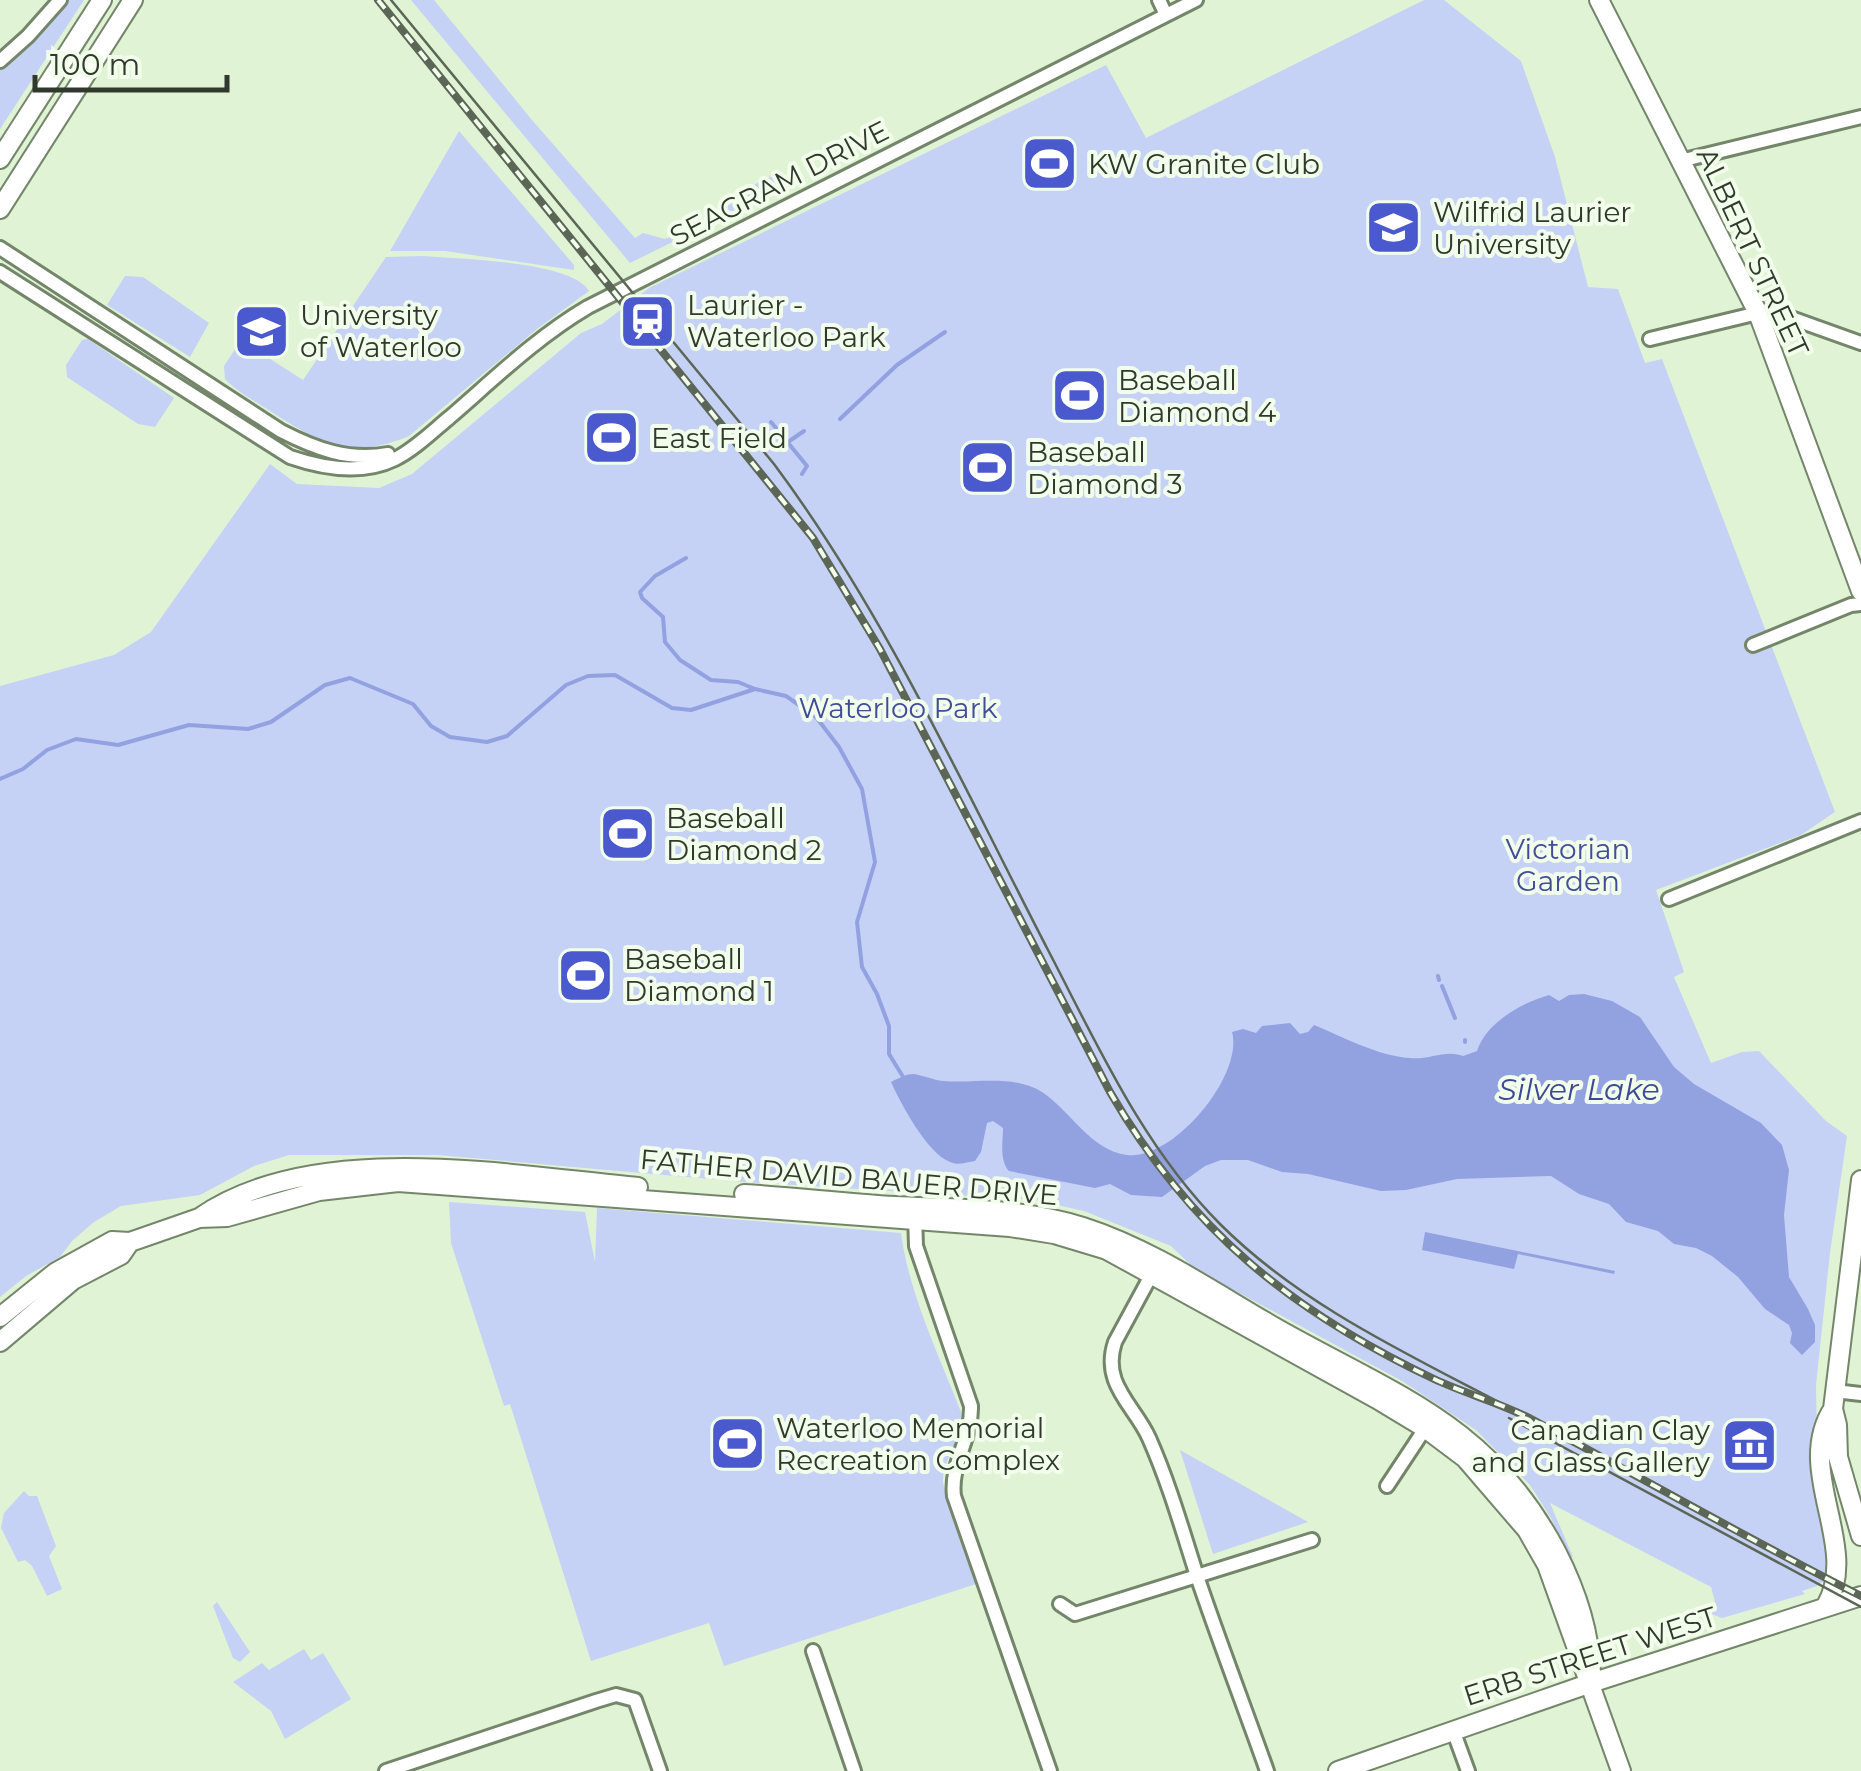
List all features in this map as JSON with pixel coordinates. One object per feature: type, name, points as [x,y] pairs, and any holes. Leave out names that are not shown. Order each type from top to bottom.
[{"type":"street","points":[[0,60],[60,0]]},
{"type":"street","points":[[0,160],[102,0]]},
{"type":"street","points":[[0,208],[133,0]]},
{"type":"street","points":[[1158,0],[1166,15]]},
{"type":"street","name":"SEAGRAM DRIVE","points":[[0,272],[290,457],[328,467],[353,468],[394,459],[547,334],[588,307],[1196,0]]},
{"type":"street","name":"ALBERT STREET","points":[[1599,0],[1758,313],[1861,591]]},
{"type":"street","points":[[1680,160],[1861,117]]},
{"type":"street","points":[[0,248],[281,431],[311,446],[357,457],[410,449]]},
{"type":"street","points":[[1650,338],[1758,313],[1790,316],[1861,343]]},
{"type":"street","points":[[1753,644],[1861,604]]},
{"type":"street","points":[[1669,899],[1861,822]]},
{"type":"street","name":"FATHER DAVID BAUER DRIVE","points":[[0,1318],[56,1272],[112,1241],[130,1242],[199,1218],[224,1200],[282,1183],[325,1173],[384,1167],[432,1168],[915,1213],[1007,1213],[1054,1220],[1118,1241],[1156,1268],[1430,1422],[1453,1427],[1510,1479],[1536,1514],[1567,1572],[1590,1650],[1592,1683],[1621,1771]]},
{"type":"street","points":[[1861,1180],[1834,1400],[1838,1457],[1861,1536]]},
{"type":"street","points":[[915,1213],[916,1246],[971,1406],[970,1429],[954,1465],[954,1496],[1050,1771]]},
{"type":"street","name":"FATHER DAVID BAUER DRIVE","points":[[0,1342],[73,1280],[121,1255],[130,1242]]},
{"type":"street","points":[[1156,1268],[1115,1342],[1113,1375],[1124,1401],[1138,1415],[1170,1488],[1267,1771]]},
{"type":"street","points":[[1834,1400],[1861,1394]]},
{"type":"street","points":[[1826,1607],[1843,1586],[1848,1557],[1845,1529],[1824,1452],[1824,1422],[1834,1400]]},
{"type":"street","points":[[1387,1486],[1430,1422]]},
{"type":"street","points":[[1060,1604],[1075,1614],[1312,1540]]},
{"type":"street","name":"ERB STREET WEST","points":[[1338,1771],[1861,1596]]},
{"type":"street","points":[[813,1651],[854,1771]]},
{"type":"street","points":[[386,1771],[596,1701],[627,1695],[635,1700],[660,1771]]},
{"type":"street","points":[[1453,1730],[1468,1771]]},
{"type":"green space","points":[[68,0],[84,0],[0,129],[0,70]]},
{"type":"green space","points":[[411,0],[434,0],[635,238],[643,233],[665,239],[691,228],[772,176],[783,174],[792,183],[630,263]]},
{"type":"green space","name":"Waterloo Park","points":[[1424,0],[1444,0],[1521,61],[1555,157],[1588,287],[1618,289],[1645,363],[1662,359],[1835,812],[1801,835],[1656,890],[1684,972],[1674,977],[1711,1063],[1742,1052],[1759,1051],[1826,1121],[1847,1136],[1816,1385],[1818,1485],[1830,1576],[1802,1591],[1805,1594],[1722,1618],[1709,1613],[1717,1609],[1711,1587],[1550,1503],[1573,1557],[1569,1558],[1530,1485],[1476,1430],[1402,1381],[1195,1269],[1171,1246],[1084,1211],[1035,1200],[744,1182],[438,1155],[289,1155],[254,1166],[200,1195],[121,1206],[94,1222],[60,1257],[26,1276],[0,1297],[0,686],[114,655],[151,632],[270,464],[297,484],[379,488],[412,474],[581,333],[602,324],[649,288],[1106,65],[1146,138]]},
{"type":"green space","points":[[459,131],[574,265],[574,270],[445,251],[390,251]]},
{"type":"green space","points":[[423,256],[538,268],[561,273],[589,291],[537,329],[409,436],[388,443],[352,448],[321,440],[288,423],[225,379],[224,366],[241,340],[303,380],[386,257]]},
{"type":"green space","points":[[125,276],[143,277],[209,323],[190,357],[107,305]]},
{"type":"green space","points":[[88,339],[174,398],[155,427],[138,424],[67,377],[66,365],[82,340]]},
{"type":"green space","name":"Waterloo Memorial Recreation Complex","points":[[449,1202],[585,1212],[595,1262],[597,1208],[901,1233],[918,1301],[961,1412],[960,1430],[943,1483],[976,1584],[724,1666],[709,1623],[591,1661],[510,1404],[504,1406],[451,1243]]},
{"type":"green space","points":[[1180,1450],[1308,1522],[1213,1554]]},
{"type":"green space","points":[[24,1491],[37,1496],[56,1546],[49,1556],[62,1589],[47,1596],[32,1566],[25,1560],[18,1562],[1,1528],[4,1513]]},
{"type":"green space","points":[[217,1602],[250,1652],[240,1662],[233,1658],[213,1606]]},
{"type":"green space","points":[[304,1649],[311,1660],[323,1653],[351,1699],[285,1739],[271,1711],[233,1682],[262,1663],[269,1670]]},
{"type":"water","name":"Silver Lake","points":[[1584,994],[1612,1001],[1640,1017],[1674,1067],[1694,1084],[1761,1123],[1782,1145],[1789,1170],[1784,1215],[1789,1277],[1815,1325],[1815,1342],[1802,1355],[1790,1343],[1789,1325],[1765,1309],[1738,1277],[1712,1256],[1674,1244],[1658,1231],[1626,1222],[1609,1204],[1579,1194],[1551,1176],[1457,1179],[1381,1191],[1282,1172],[1248,1160],[1221,1160],[1205,1166],[1162,1197],[1131,1195],[1110,1184],[1095,1188],[1009,1171],[1003,1156],[1003,1128],[993,1121],[987,1123],[981,1152],[975,1161],[950,1162],[924,1139],[891,1082],[913,1074],[943,1081],[1031,1086],[1102,1146],[1127,1155],[1145,1153],[1184,1130],[1201,1112],[1227,1070],[1233,1050],[1232,1032],[1243,1029],[1256,1033],[1262,1026],[1290,1023],[1300,1034],[1314,1025],[1386,1054],[1417,1058],[1463,1056],[1477,1051],[1496,1023],[1527,1003],[1549,995],[1559,1001],[1569,995]]},
{"type":"water","points":[[1425,1232],[1615,1271],[1614,1274],[1518,1254],[1514,1269],[1422,1250]]},
{"type":"waterway","points":[[840,419],[897,365],[945,332]]},
{"type":"waterway","points":[[771,422],[807,466],[802,474]]},
{"type":"waterway","points":[[788,442],[804,431]]},
{"type":"waterway","points":[[686,558],[655,576],[640,592],[663,617],[665,642],[680,660],[711,680],[738,682],[755,689]]},
{"type":"waterway","points":[[0,779],[23,769],[47,750],[76,739],[118,745],[189,725],[248,729],[271,722],[325,685],[350,678],[413,704],[431,726],[450,737],[487,742],[507,736],[566,685],[588,676],[615,675],[672,708],[691,710],[755,689],[786,696],[816,717],[839,747],[862,789],[875,862],[857,922],[862,967],[889,1026],[889,1054],[905,1080]]},
{"type":"waterway","points":[[1438,976],[1439,980]]},
{"type":"waterway","points":[[1442,986],[1455,1018]]},
{"type":"tram line","points":[[391,0],[774,464],[814,521],[921,701],[1124,1094],[1193,1194],[1254,1255],[1327,1308],[1527,1417]]},
{"type":"tram line","points":[[1509,1418],[1861,1607]]},
{"type":"railway","points":[[378,0],[813,538],[880,649],[1110,1092],[1141,1141],[1210,1226],[1290,1295],[1382,1353],[1533,1420],[1861,1596]]},
{"type":"place","name":"KW Granite Club","points":[[1049,164]]},
{"type":"place","name":"Wilfrid Laurier University","points":[[1394,228]]},
{"type":"place","name":"Laurier - Waterloo Park","points":[[648,321]]},
{"type":"place","name":"University of Waterloo","points":[[261,331]]},
{"type":"place","name":"Baseball Diamond 4","points":[[1079,396]]},
{"type":"place","name":"East Field","points":[[612,438]]},
{"type":"place","name":"Baseball Diamond 3","points":[[988,468]]},
{"type":"place","name":"Baseball Diamond 2","points":[[627,834]]},
{"type":"place","name":"Baseball Diamond 1","points":[[585,975]]},
{"type":"place","name":"Waterloo Memorial Recreation Complex","points":[[737,1444]]},
{"type":"place","name":"Canadian Clay and Glass Gallery","points":[[1749,1446]]},
{"type":"park label","name":"Victorian Garden","points":[[1568,865]]}]
